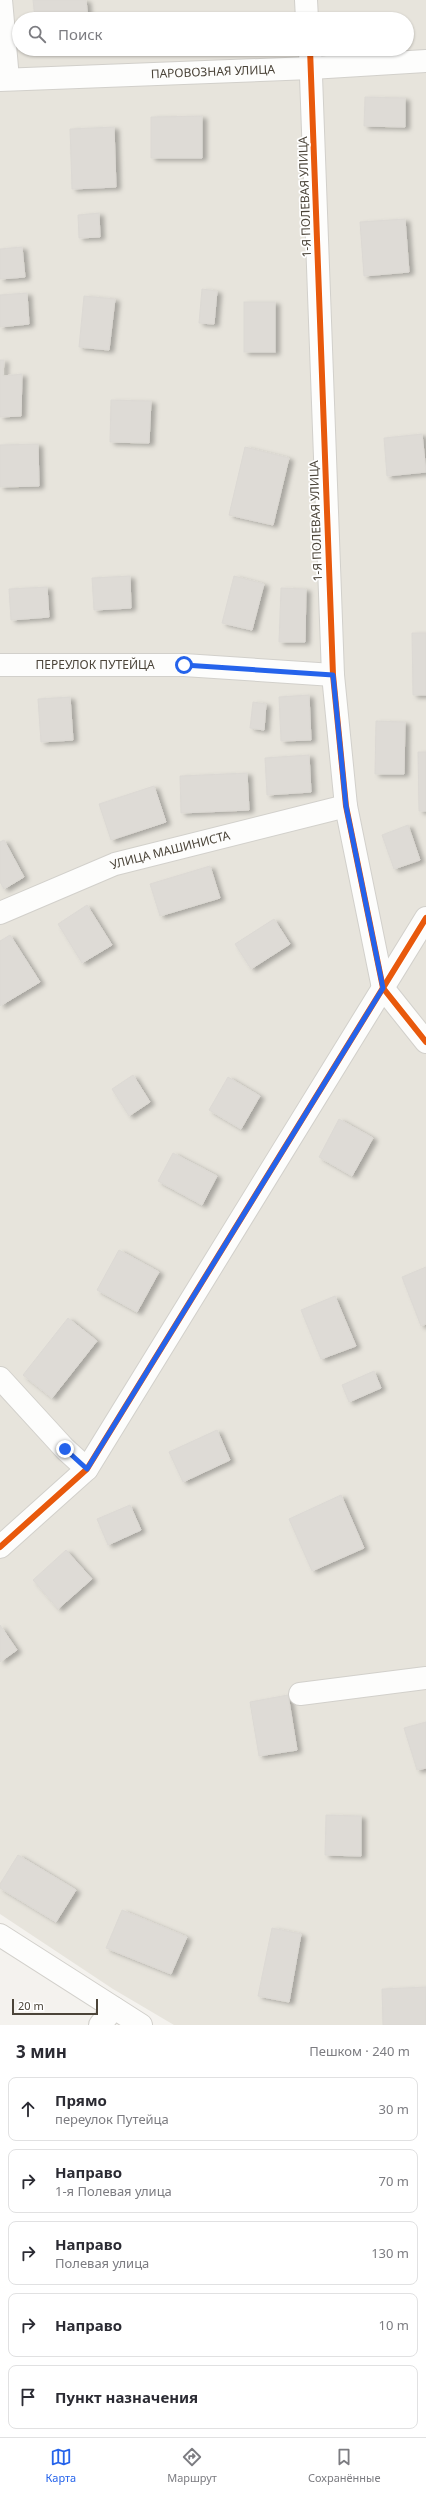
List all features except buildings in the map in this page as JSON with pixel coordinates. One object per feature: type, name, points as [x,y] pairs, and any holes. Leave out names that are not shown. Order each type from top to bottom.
[{"type":"street","points":[[1,0],[4,80]]},
{"type":"street","points":[[306,0],[307,12]]},
{"type":"street","name":"ПАРОВОЗНАЯ УЛИЦА","points":[[4,80],[310,58],[426,61]]},
{"type":"street","name":"1-Я ПОЛЕВАЯ УЛИЦА","points":[[310,58],[333,675],[346,806],[383,988]]},
{"type":"street","name":"ПЕРЕУЛОК ПУТЕЙЦА","points":[[0,665],[184,665],[333,675]]},
{"type":"street","name":"УЛИЦА МАШИНИСТА","points":[[0,913],[115,864],[346,806]]},
{"type":"street","points":[[0,1547],[87,1469],[426,918]]},
{"type":"street","points":[[383,988],[419,1023],[426,1042]]},
{"type":"street","points":[[0,1378],[65,1449],[87,1469]]},
{"type":"street","points":[[300,1694],[426,1678]]},
{"type":"street","points":[[0,1935],[142,2025]]},
{"type":"street","points":[[100,2025],[114,2008]]},
{"type":"shaded area","points":[[0,0],[426,0],[426,2025],[174,2025],[113,1989],[0,1914]]},
{"type":"cycle path","points":[[310,56],[333,675],[346,806],[383,988],[426,1042]]},
{"type":"cycle path","points":[[0,1547],[87,1469],[426,918]]},
{"type":"route","points":[[65,1449],[87,1469],[383,988],[346,806],[333,675],[184,665]]}]
